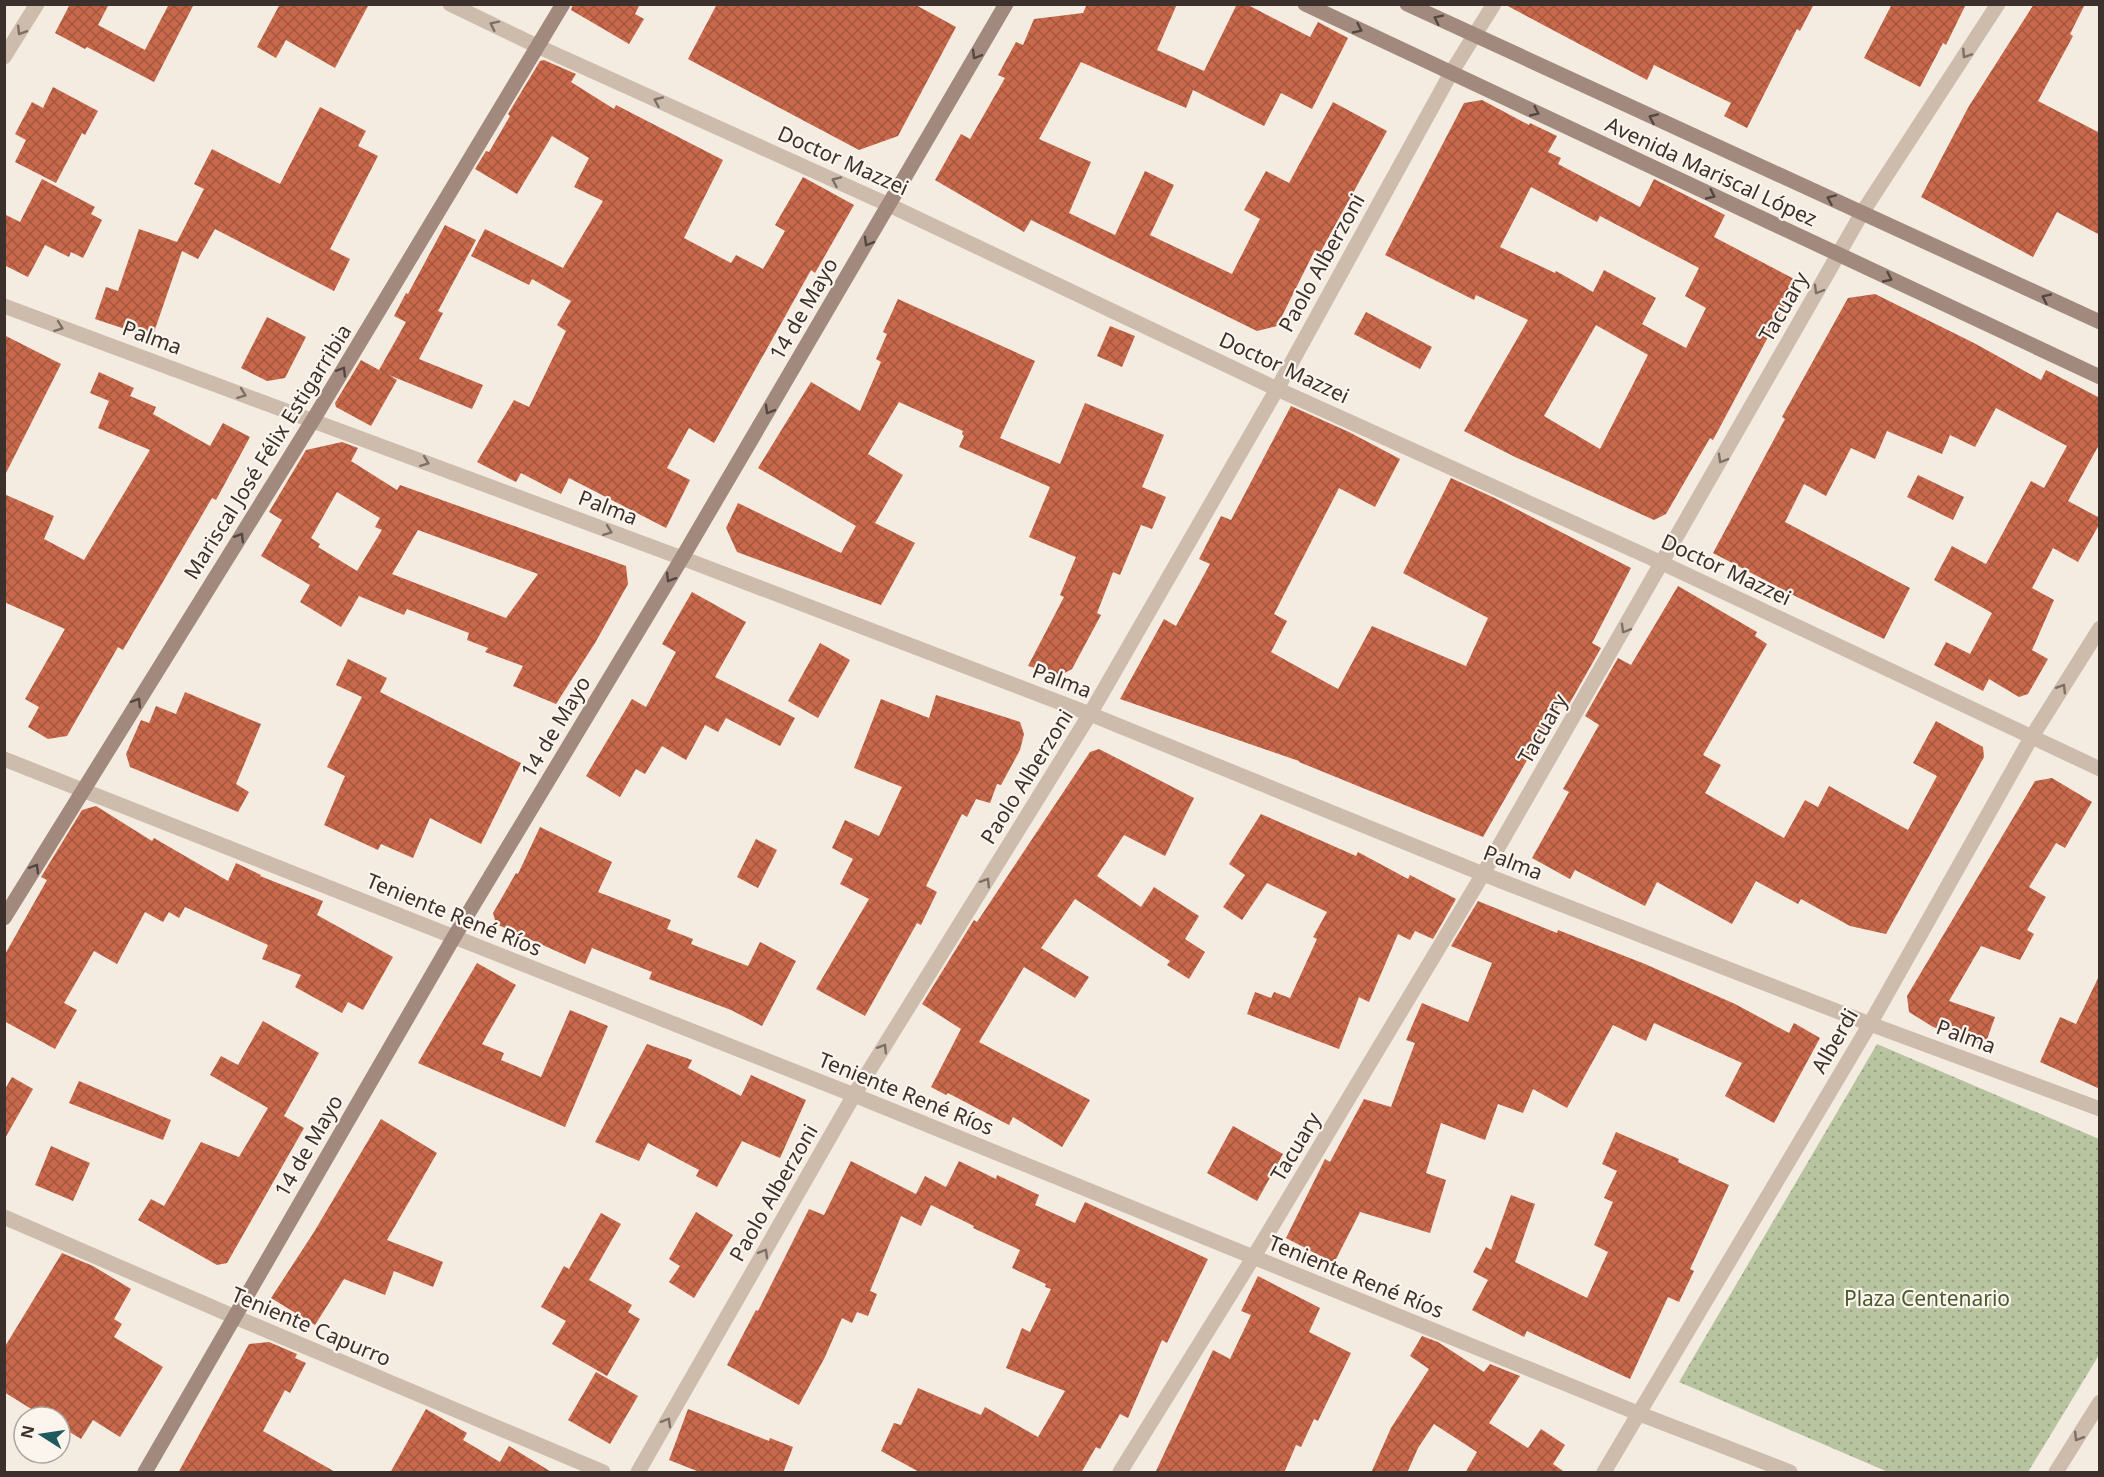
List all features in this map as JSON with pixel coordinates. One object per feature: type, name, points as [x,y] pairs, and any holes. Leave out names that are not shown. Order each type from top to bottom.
[{"type":"main road","name":"Mariscal José Félix Estigarribia","points":[[4,918],[313,420],[563,4]]},
{"type":"main road","name":"14 de Mayo","points":[[145,1473],[453,937],[682,558],[1006,4]]},
{"type":"main road","name":"Avenida Mariscal López","points":[[1305,4],[2100,377]]},
{"type":"main road","name":"Avenida Mariscal López","points":[[1407,4],[2100,322]]},
{"type":"street","points":[[4,57],[37,4]]},
{"type":"street","name":"Doctor Mazzei","points":[[450,4],[537,46],[889,205],[1277,389],[1662,563],[2100,769]]},
{"type":"street","name":"Paolo Alberzoni","points":[[638,1473],[854,1095],[1090,714],[1277,389],[1451,73],[1494,4]]},
{"type":"street","name":"Tacuary","points":[[1120,1473],[1254,1258],[1483,874],[1862,213],[1998,4]]},
{"type":"street","name":"Palma","points":[[4,306],[682,558],[1090,714],[1483,874],[1870,1024],[2100,1109]]},
{"type":"street","name":"Alberdi","points":[[1604,1473],[1870,1024],[2031,738],[2100,627]]},
{"type":"street","name":"Teniente René Ríos","points":[[4,759],[854,1095],[1790,1473]]},
{"type":"street","name":"Teniente Capurro","points":[[4,1217],[603,1473]]},
{"type":"street","points":[[2056,1473],[2100,1402]]},
{"type":"green space","name":"Plaza Centenario","points":[[1877,1044],[2099,1139],[2099,1355],[2028,1472],[1888,1472],[1679,1382]]},
{"type":"building","points":[[70,4],[109,4],[98,25],[145,50],[169,4],[194,4],[154,82],[55,33]]},
{"type":"building","points":[[280,4],[369,4],[335,68],[286,40],[276,58],[257,47]]},
{"type":"building","points":[[573,4],[640,4],[635,14],[644,19],[629,44],[571,10]]},
{"type":"building","points":[[717,4],[914,4],[956,27],[898,136],[859,150],[688,59]]},
{"type":"building","points":[[1087,4],[1177,4],[1157,50],[1204,71],[1237,4],[1246,4],[1310,37],[1318,22],[1348,38],[1312,109],[1281,93],[1264,126],[1193,90],[1186,108],[1081,62],[1039,139],[1091,162],[1069,213],[1115,235],[1145,171],[1174,185],[1150,235],[1232,274],[1260,219],[1244,210],[1266,171],[1289,183],[1333,102],[1387,131],[1320,253],[1315,250],[1277,326],[1257,331],[1031,220],[1024,232],[935,180],[961,134],[970,139],[1005,78],[998,75],[1016,42],[1023,45],[1034,19],[1083,13]]},
{"type":"building","points":[[1504,4],[1814,4],[1800,31],[1797,29],[1747,128],[1724,116],[1731,103],[1654,65],[1647,80]]},
{"type":"building","points":[[1892,4],[1966,4],[1946,45],[1943,43],[1920,87],[1864,58]]},
{"type":"building","points":[[2034,4],[2085,4],[2070,34],[2073,36],[2038,101],[2100,133],[2100,235],[2057,212],[2033,257],[1921,197],[1969,106]]},
{"type":"building","points":[[544,60],[576,74],[571,82],[614,109],[616,105],[723,160],[684,238],[731,263],[736,255],[763,269],[785,231],[775,225],[803,177],[854,205],[815,273],[811,270],[714,443],[689,428],[667,468],[690,480],[666,528],[569,478],[561,494],[521,473],[516,482],[477,462],[514,400],[529,407],[566,331],[557,325],[571,301],[532,279],[529,285],[471,256],[485,229],[563,268],[603,201],[574,187],[589,158],[552,136],[517,194],[475,169],[486,151],[489,152],[510,116],[508,114],[540,61]]},
{"type":"building","points":[[53,87],[98,111],[85,135],[82,133],[56,183],[15,162],[26,140],[15,134],[32,102],[43,108]]},
{"type":"building","points":[[1482,100],[1529,125],[1530,123],[1557,136],[1548,152],[1561,158],[1558,164],[1640,207],[1654,179],[1725,215],[1714,237],[1798,281],[1713,440],[1710,438],[1666,514],[1654,520],[1515,457],[1464,431],[1528,320],[1476,295],[1474,300],[1385,255],[1464,103]],"holes":[[[1531,187],[1597,222],[1600,216],[1699,268],[1685,296],[1706,308],[1686,348],[1642,324],[1656,298],[1604,270],[1593,292],[1556,271],[1555,273],[1500,247]],[[1596,325],[1648,355],[1600,449],[1544,416]]]},
{"type":"building","points":[[320,107],[366,131],[358,146],[378,156],[330,249],[350,259],[334,291],[215,229],[198,259],[182,251],[152,338],[95,319],[106,287],[118,291],[139,229],[177,242],[204,189],[194,184],[212,149],[280,184]]},
{"type":"building","points":[[42,179],[95,207],[91,214],[102,220],[83,258],[71,252],[69,257],[45,245],[28,277],[4,265],[4,214],[20,222]]},
{"type":"building","points":[[445,225],[476,240],[438,311],[443,313],[419,359],[483,385],[472,409],[389,375],[397,380],[371,426],[336,407],[335,403],[361,360],[379,370],[406,322],[394,316]]},
{"type":"building","points":[[1875,294],[1974,343],[2041,380],[2046,370],[2100,398],[2100,443],[2068,501],[2100,518],[2100,523],[2078,562],[2053,548],[2032,588],[2054,600],[2032,650],[2048,659],[2028,694],[2019,697],[1989,679],[1983,691],[1934,665],[1946,642],[1970,654],[1992,613],[1934,580],[1952,546],[1986,564],[2031,481],[2044,488],[2067,446],[1996,408],[1975,447],[1950,435],[1942,454],[1887,431],[1875,459],[1851,448],[1826,496],[1804,484],[1785,522],[1910,588],[1884,639],[1713,553],[1785,419],[1782,417],[1848,298]]},
{"type":"building","points":[[898,299],[1035,361],[1000,438],[1060,464],[1085,403],[1164,435],[1142,487],[1166,497],[1152,529],[1141,525],[1120,575],[1113,572],[1097,613],[1101,615],[1072,669],[1061,675],[1028,666],[1064,597],[1060,595],[1076,557],[1029,537],[1050,487],[959,447],[964,436],[963,431],[899,402],[868,454],[903,475],[875,523],[915,543],[881,605],[737,552],[726,528],[738,503],[841,553],[856,526],[758,468],[811,382],[860,411],[881,362],[876,359],[887,334],[883,332]]},
{"type":"building","points":[[1366,312],[1432,347],[1420,369],[1354,334]]},
{"type":"building","points":[[267,317],[306,337],[285,378],[267,381],[241,368]]},
{"type":"building","points":[[1110,326],[1135,336],[1122,367],[1097,356]]},
{"type":"building","points":[[4,335],[61,364],[4,477]]},
{"type":"building","points":[[99,372],[134,388],[130,396],[156,407],[153,414],[210,446],[223,423],[250,437],[216,500],[212,498],[123,650],[118,647],[67,736],[48,739],[28,727],[39,707],[25,699],[65,629],[4,602],[4,494],[54,516],[44,539],[84,560],[150,450],[98,428],[109,401],[90,393]]},
{"type":"building","points":[[1291,406],[1349,432],[1400,459],[1375,507],[1339,488],[1274,614],[1287,621],[1271,652],[1338,689],[1372,626],[1466,666],[1488,618],[1403,573],[1451,478],[1631,568],[1592,643],[1601,648],[1568,706],[1561,701],[1483,837],[1299,761],[1120,699],[1164,619],[1176,626],[1210,564],[1199,559],[1221,516],[1231,520]]},
{"type":"building","points":[[342,442],[358,448],[351,461],[397,490],[400,485],[626,566],[628,584],[595,643],[556,704],[513,686],[523,666],[485,652],[488,648],[467,640],[469,633],[407,609],[404,615],[359,596],[341,627],[300,602],[310,585],[261,556],[282,520],[269,512],[306,450]],"holes":[[[337,492],[380,518],[375,527],[382,530],[357,571],[318,547],[320,544],[311,538]],[[418,530],[538,574],[506,618],[392,574]]]},
{"type":"building","points":[[1918,475],[1964,497],[1953,520],[1907,497]]},
{"type":"building","points":[[1678,586],[1757,632],[1755,636],[1767,644],[1703,755],[1721,765],[1705,793],[1784,838],[1805,800],[1818,807],[1829,786],[1908,830],[1937,776],[1913,763],[1936,721],[1983,747],[1984,757],[1886,934],[1850,926],[1801,899],[1798,904],[1756,881],[1732,924],[1657,882],[1645,906],[1575,870],[1570,879],[1532,858],[1569,792],[1563,789],[1599,725],[1585,716],[1618,658],[1631,665]]},
{"type":"building","points":[[692,592],[746,622],[715,677],[795,718],[780,746],[726,718],[718,732],[705,725],[686,760],[662,746],[645,774],[636,769],[620,797],[586,776],[632,699],[646,707],[676,652],[662,644]]},
{"type":"building","points":[[820,643],[850,660],[818,718],[788,701]]},
{"type":"building","points":[[348,659],[387,678],[380,692],[521,763],[481,844],[430,818],[413,858],[381,844],[378,850],[324,825],[345,776],[327,767],[362,697],[336,685]]},
{"type":"building","points":[[185,692],[261,724],[236,784],[249,792],[238,812],[130,767],[126,754],[141,720],[149,723],[156,706],[176,714]]},
{"type":"building","points":[[936,695],[1020,722],[1024,734],[1020,750],[1001,785],[997,784],[990,803],[976,799],[967,817],[962,814],[926,886],[937,892],[921,925],[917,923],[865,1016],[816,989],[869,899],[840,884],[853,859],[832,848],[845,820],[879,836],[902,787],[854,768],[881,699],[929,718]]},
{"type":"building","points":[[1099,749],[1194,798],[1165,856],[1124,835],[1097,876],[1141,907],[1154,887],[1199,916],[1185,939],[1205,952],[1189,979],[1167,965],[1170,961],[1075,899],[1041,948],[1089,977],[1075,998],[1024,967],[979,1042],[1090,1100],[1062,1147],[1013,1117],[1009,1125],[948,1093],[946,1095],[931,1087],[961,1029],[922,1004],[974,920],[977,922],[1090,752]]},
{"type":"building","points":[[2052,778],[2092,802],[2065,848],[2056,843],[2029,887],[2046,897],[2027,930],[2034,934],[2020,960],[1981,946],[1949,1001],[1995,1017],[1985,1045],[1933,1027],[1909,1012],[1907,996],[2035,781]]},
{"type":"building","points":[[96,806],[152,841],[154,838],[228,881],[236,863],[260,876],[323,901],[317,915],[393,957],[363,1010],[348,1002],[342,1013],[295,987],[301,975],[262,959],[268,945],[185,907],[179,918],[169,912],[163,922],[145,912],[117,964],[94,951],[64,1003],[77,1010],[55,1049],[4,1021],[4,956],[47,880],[41,877],[82,810]]},
{"type":"building","points":[[1261,814],[1356,856],[1358,852],[1408,879],[1410,875],[1456,899],[1433,939],[1415,931],[1410,940],[1398,934],[1369,1002],[1359,997],[1339,1049],[1247,1014],[1255,992],[1271,998],[1274,992],[1290,998],[1317,939],[1313,937],[1327,912],[1267,883],[1242,920],[1223,907],[1245,875],[1229,864]]},
{"type":"building","points":[[540,827],[612,862],[598,892],[671,920],[667,929],[693,939],[691,944],[748,966],[760,942],[796,961],[762,1026],[731,1010],[649,979],[652,972],[592,948],[585,964],[496,924],[493,913],[516,873],[518,874]]},
{"type":"building","points":[[756,839],[777,850],[758,888],[737,877]]},
{"type":"building","points":[[1478,901],[1557,933],[1558,930],[1645,964],[1735,1004],[1789,1033],[1794,1023],[1820,1038],[1774,1123],[1725,1096],[1742,1063],[1654,1023],[1646,1041],[1613,1025],[1567,1108],[1533,1089],[1523,1113],[1498,1104],[1485,1140],[1441,1123],[1426,1173],[1446,1180],[1430,1233],[1360,1212],[1334,1263],[1286,1238],[1325,1159],[1330,1162],[1364,1099],[1391,1107],[1415,1043],[1406,1040],[1422,1003],[1468,1022],[1492,963],[1451,946]]},
{"type":"building","points":[[477,963],[516,985],[482,1044],[504,1053],[501,1060],[541,1077],[570,1010],[608,1026],[565,1127],[418,1063]]},
{"type":"building","points":[[2100,974],[2100,1089],[2040,1062],[2060,1017],[2076,1024]]},
{"type":"building","points":[[263,1021],[319,1053],[284,1116],[304,1128],[227,1263],[217,1265],[138,1220],[151,1199],[164,1206],[201,1142],[239,1157],[268,1108],[210,1075],[221,1056],[238,1065]]},
{"type":"building","points":[[647,1044],[692,1060],[688,1068],[741,1096],[751,1075],[806,1100],[780,1158],[742,1141],[717,1187],[696,1176],[699,1170],[648,1143],[639,1161],[595,1142]]},
{"type":"building","points":[[12,1077],[33,1089],[4,1140],[4,1091]]},
{"type":"building","points":[[79,1081],[171,1120],[163,1140],[69,1103]]},
{"type":"building","points":[[381,1119],[437,1153],[387,1240],[443,1262],[433,1287],[394,1271],[385,1295],[344,1279],[315,1325],[271,1298],[314,1232]]},
{"type":"building","points":[[1233,1126],[1283,1154],[1257,1201],[1207,1173]]},
{"type":"building","points":[[1616,1132],[1679,1159],[1678,1162],[1729,1185],[1690,1269],[1694,1271],[1679,1302],[1668,1297],[1630,1379],[1527,1331],[1524,1337],[1472,1310],[1488,1280],[1473,1272],[1486,1247],[1491,1250],[1511,1195],[1535,1204],[1515,1262],[1587,1298],[1608,1252],[1594,1245],[1613,1202],[1604,1198],[1617,1171],[1602,1164]]},
{"type":"building","points":[[51,1146],[90,1163],[73,1201],[35,1185]]},
{"type":"building","points":[[851,1161],[916,1194],[925,1176],[946,1187],[959,1161],[996,1179],[997,1175],[1039,1195],[1035,1205],[1075,1223],[1085,1202],[1208,1259],[1167,1343],[1162,1340],[1128,1418],[1120,1414],[1100,1449],[1096,1447],[1081,1473],[921,1473],[881,1451],[894,1423],[901,1425],[918,1388],[981,1415],[985,1407],[1038,1437],[1065,1391],[1006,1368],[1022,1328],[1030,1332],[1051,1289],[1045,1287],[1046,1284],[1012,1268],[1020,1250],[931,1205],[921,1226],[901,1216],[870,1291],[877,1294],[868,1316],[857,1312],[852,1323],[842,1318],[825,1357],[799,1405],[727,1365],[756,1310],[758,1311],[809,1209],[824,1215]]},
{"type":"building","points":[[696,1212],[733,1235],[694,1298],[669,1282],[680,1266],[669,1259]]},
{"type":"building","points":[[601,1213],[621,1224],[589,1280],[632,1305],[628,1312],[640,1319],[607,1376],[552,1344],[566,1321],[541,1307],[564,1266],[569,1269]]},
{"type":"building","points":[[62,1253],[93,1266],[131,1289],[114,1319],[122,1324],[114,1337],[163,1367],[120,1437],[93,1420],[81,1439],[72,1433],[72,1405],[25,1405],[4,1392],[4,1348]]},
{"type":"building","points":[[1258,1276],[1320,1308],[1309,1332],[1351,1353],[1318,1421],[1314,1419],[1301,1447],[1296,1445],[1284,1473],[1155,1473],[1213,1350],[1230,1359],[1251,1315],[1241,1311]]},
{"type":"building","points":[[1422,1336],[1438,1342],[1484,1372],[1490,1364],[1520,1376],[1489,1423],[1528,1448],[1541,1429],[1565,1445],[1553,1464],[1566,1473],[1465,1473],[1477,1452],[1434,1424],[1418,1448],[1407,1473],[1371,1473],[1391,1428],[1429,1369],[1410,1356]]},
{"type":"building","points":[[269,1342],[297,1354],[295,1358],[306,1363],[290,1393],[285,1390],[263,1431],[337,1473],[178,1473],[249,1344]]},
{"type":"building","points":[[596,1372],[638,1396],[610,1444],[568,1420]]},
{"type":"building","points":[[426,1409],[467,1433],[463,1440],[500,1462],[509,1446],[553,1473],[390,1473]]},
{"type":"building","points":[[688,1409],[769,1441],[770,1438],[793,1447],[783,1473],[702,1473],[669,1460]]}]
